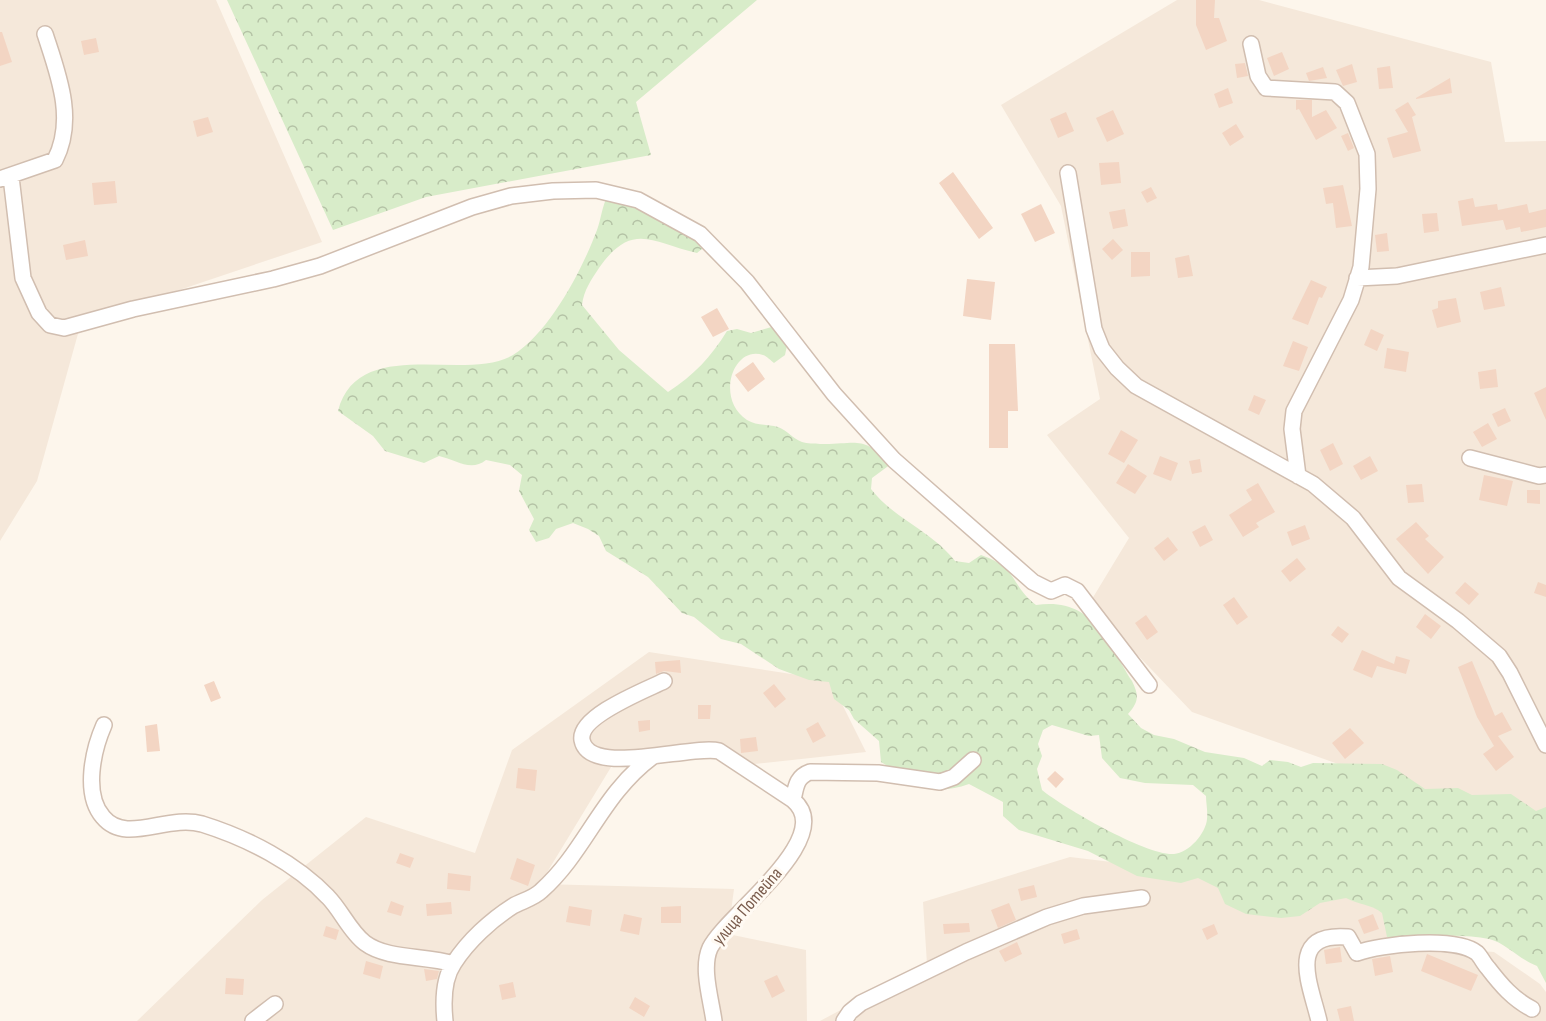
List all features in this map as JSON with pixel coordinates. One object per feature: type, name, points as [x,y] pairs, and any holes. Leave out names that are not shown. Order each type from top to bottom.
[{"type":"street","points":[[45,34],[60,78],[66,128],[62,147],[55,160],[6,178],[23,279],[39,313],[50,325],[64,328],[133,309],[273,279],[320,266],[472,207],[511,196],[553,191],[596,190],[638,200],[700,234],[747,282],[842,402],[894,460],[1033,582],[1051,591],[1065,585],[1077,591],[1149,685]]},
{"type":"street","points":[[1251,44],[1258,76],[1266,88],[1335,92],[1347,103],[1367,154],[1368,189],[1357,278],[1351,300],[1327,342],[1294,411],[1292,429],[1298,476]]},
{"type":"street","points":[[1068,173],[1094,329],[1102,349],[1117,368],[1136,386],[1169,407],[1313,484],[1353,519],[1399,578],[1458,621],[1499,656],[1546,745]]},
{"type":"street","points":[[1357,278],[1397,276],[1546,245]]},
{"type":"street","points":[[1470,458],[1539,476],[1546,475]]},
{"type":"street","points":[[664,681],[600,713],[585,727],[581,738],[585,749],[597,756],[652,757],[708,748],[719,751],[793,800],[801,775],[810,772],[878,773],[940,782],[954,777],[973,760]]},
{"type":"street","points":[[104,725],[94,756],[93,788],[97,806],[103,817],[114,826],[123,830],[170,821],[186,821],[240,839],[305,875],[342,911],[366,944],[392,953],[437,959],[453,964]]},
{"type":"street","points":[[444,1021],[445,988],[453,964],[484,927],[512,907],[539,893],[552,881],[572,856],[610,799],[632,772],[652,757]]},
{"type":"street","name":"улица Потейпа","points":[[714,1021],[706,964],[710,949],[721,931],[778,872],[800,841],[804,829],[804,817],[800,807],[793,800]]},
{"type":"street","points":[[844,1021],[861,1003],[966,952],[1047,917],[1083,906],[1142,898]]},
{"type":"street","points":[[1319,1021],[1305,967],[1310,952],[1321,940],[1333,936],[1348,937],[1357,953],[1373,947],[1406,945],[1442,944],[1463,947],[1477,953],[1508,993],[1532,1009]]},
{"type":"street","points":[[254,1021],[275,1004]]},
{"type":"shaded area","points":[[0,0],[216,0],[322,242],[81,323],[37,481],[0,541]]},
{"type":"shaded area","points":[[1177,0],[1259,0],[1491,62],[1505,142],[1546,141],[1546,838],[1192,712],[1089,604],[1129,538],[1047,435],[1100,399],[1061,206],[1001,105]]},
{"type":"shaded area","points":[[649,652],[830,680],[866,752],[754,764],[712,742],[619,754],[540,884],[734,889],[728,934],[806,950],[807,1021],[137,1021],[262,900],[366,817],[475,853],[512,750]]},
{"type":"shaded area","points":[[1070,857],[1327,888],[1387,907],[1440,948],[1494,952],[1540,984],[1546,992],[1546,1021],[820,1021],[927,964],[923,902]]},
{"type":"green space","points":[[227,0],[757,0],[636,102],[651,155],[426,197],[333,230]]},
{"type":"green space","points":[[608,195],[642,205],[698,240],[703,248],[697,253],[643,239],[622,244],[611,253],[591,281],[582,305],[619,350],[668,392],[701,365],[727,331],[737,329],[751,333],[775,326],[788,341],[785,355],[774,363],[764,356],[752,354],[743,358],[736,366],[730,388],[737,411],[751,422],[778,427],[804,443],[858,443],[872,448],[891,464],[872,478],[871,489],[891,509],[935,541],[955,561],[969,563],[981,555],[1002,565],[1036,605],[1055,604],[1085,615],[1105,637],[1132,681],[1137,694],[1136,702],[1128,714],[1141,728],[1154,735],[1174,739],[1205,752],[1244,758],[1262,766],[1270,760],[1288,762],[1301,767],[1313,763],[1382,764],[1397,770],[1425,789],[1458,788],[1472,795],[1511,794],[1536,811],[1546,807],[1546,983],[1537,966],[1489,939],[1464,936],[1387,937],[1382,913],[1346,898],[1320,903],[1300,916],[1281,918],[1246,914],[1225,904],[1218,888],[1198,878],[1181,883],[1137,876],[1088,851],[1019,830],[1003,816],[1003,802],[969,784],[943,789],[923,786],[881,762],[879,741],[854,719],[849,710],[834,699],[829,682],[809,680],[779,669],[741,644],[721,639],[694,617],[682,613],[648,577],[606,551],[599,536],[588,529],[573,523],[556,529],[549,538],[536,542],[529,530],[534,519],[519,491],[522,475],[510,465],[486,460],[469,465],[439,456],[424,463],[385,451],[373,436],[338,411],[349,388],[367,374],[390,367],[469,365],[493,362],[513,355],[527,345],[552,316],[574,281],[597,230]],"holes":[[[1052,725],[1089,736],[1099,735],[1102,758],[1120,778],[1145,783],[1193,785],[1206,796],[1206,824],[1191,846],[1174,854],[1161,853],[1145,847],[1086,819],[1042,790],[1037,769],[1042,756],[1038,744],[1043,730]]]},
{"type":"building","points":[[1196,0],[1215,0],[1214,18],[1219,18],[1227,41],[1206,50],[1196,25]]},
{"type":"building","points":[[0,32],[2,32],[12,62],[0,66]]},
{"type":"building","points":[[96,38],[99,52],[84,55],[81,41]]},
{"type":"building","points":[[1282,52],[1289,69],[1274,76],[1267,58]]},
{"type":"building","points":[[1245,63],[1248,76],[1237,78],[1235,64]]},
{"type":"building","points":[[1352,64],[1357,82],[1343,86],[1336,70]]},
{"type":"building","points":[[1390,66],[1393,88],[1379,89],[1377,68]]},
{"type":"building","points":[[1323,67],[1327,78],[1309,81],[1306,73]]},
{"type":"building","points":[[1450,78],[1452,93],[1416,99],[1416,98]]},
{"type":"building","points":[[1228,88],[1233,103],[1219,108],[1214,94]]},
{"type":"building","points":[[1296,100],[1312,100],[1312,117],[1326,110],[1337,128],[1316,140],[1299,109],[1296,110]]},
{"type":"building","points":[[1408,102],[1416,115],[1412,117],[1421,151],[1393,158],[1387,138],[1408,132],[1395,110]]},
{"type":"building","points":[[1113,110],[1124,134],[1107,142],[1096,118]]},
{"type":"building","points":[[1066,112],[1074,131],[1058,138],[1050,119]]},
{"type":"building","points":[[208,117],[213,132],[197,137],[193,121]]},
{"type":"building","points":[[1236,124],[1244,137],[1230,146],[1222,133]]},
{"type":"building","points":[[1348,133],[1354,148],[1348,151],[1341,136]]},
{"type":"building","points":[[1119,162],[1121,183],[1101,185],[1099,163]]},
{"type":"building","points":[[953,172],[993,228],[979,239],[939,183]]},
{"type":"building","points":[[115,181],[117,203],[94,205],[92,183]]},
{"type":"building","points":[[1343,185],[1352,226],[1336,228],[1333,203],[1326,204],[1323,188]]},
{"type":"building","points":[[1151,187],[1157,198],[1147,203],[1141,192]]},
{"type":"building","points":[[1473,198],[1475,207],[1497,204],[1498,210],[1527,204],[1529,213],[1546,209],[1546,227],[1521,232],[1520,227],[1506,230],[1503,220],[1462,226],[1458,201]]},
{"type":"building","points":[[1041,204],[1055,233],[1035,242],[1021,214]]},
{"type":"building","points":[[1125,209],[1128,226],[1113,229],[1109,212]]},
{"type":"building","points":[[1437,213],[1439,231],[1424,233],[1422,214]]},
{"type":"building","points":[[1387,233],[1389,251],[1377,252],[1375,235]]},
{"type":"building","points":[[1113,239],[1123,250],[1112,260],[1102,249]]},
{"type":"building","points":[[85,240],[88,256],[66,260],[63,245]]},
{"type":"building","points":[[1131,252],[1150,252],[1150,276],[1131,277]]},
{"type":"building","points":[[1189,255],[1193,276],[1178,278],[1175,258]]},
{"type":"building","points":[[967,279],[995,282],[991,320],[963,316]]},
{"type":"building","points":[[1311,280],[1327,287],[1322,298],[1319,297],[1308,325],[1292,319]]},
{"type":"building","points":[[1501,287],[1505,306],[1484,310],[1480,292]]},
{"type":"building","points":[[1456,298],[1461,322],[1437,328],[1432,310],[1438,308],[1438,301]]},
{"type":"building","points":[[717,308],[729,329],[713,337],[701,317]]},
{"type":"building","points":[[1371,329],[1384,335],[1377,351],[1364,345]]},
{"type":"building","points":[[1293,341],[1308,347],[1299,371],[1283,366]]},
{"type":"building","points":[[989,344],[1015,344],[1018,411],[1008,411],[1008,448],[989,448]]},
{"type":"building","points":[[1387,348],[1409,352],[1406,372],[1384,368]]},
{"type":"building","points":[[753,362],[765,379],[748,392],[735,375]]},
{"type":"building","points":[[1496,369],[1498,387],[1480,389],[1478,372]]},
{"type":"building","points":[[1546,387],[1546,420],[1534,393]]},
{"type":"building","points":[[1254,395],[1266,400],[1259,415],[1248,410]]},
{"type":"building","points":[[1505,408],[1511,421],[1498,427],[1492,414]]},
{"type":"building","points":[[1488,423],[1497,439],[1482,447],[1473,432]]},
{"type":"building","points":[[1121,430],[1138,440],[1124,463],[1108,454]]},
{"type":"building","points":[[1333,443],[1343,464],[1330,471],[1320,450]]},
{"type":"building","points":[[1160,456],[1178,463],[1171,481],[1153,474]]},
{"type":"building","points":[[1370,456],[1378,471],[1361,480],[1353,466]]},
{"type":"building","points":[[1200,459],[1202,472],[1192,474],[1189,461]]},
{"type":"building","points":[[1128,464],[1147,476],[1135,494],[1116,483]]},
{"type":"building","points":[[1484,475],[1513,481],[1507,506],[1479,500]]},
{"type":"building","points":[[1258,483],[1275,512],[1256,523],[1259,527],[1243,537],[1229,515],[1252,500],[1246,490]]},
{"type":"building","points":[[1422,484],[1424,502],[1408,503],[1406,485]]},
{"type":"building","points":[[1527,490],[1540,490],[1540,504],[1527,503]]},
{"type":"building","points":[[1416,522],[1429,536],[1425,539],[1444,557],[1428,574],[1396,539]]},
{"type":"building","points":[[1205,525],[1213,540],[1200,547],[1192,532]]},
{"type":"building","points":[[1305,525],[1310,539],[1292,546],[1287,532]]},
{"type":"building","points":[[1168,537],[1178,550],[1164,561],[1154,548]]},
{"type":"building","points":[[1297,558],[1306,569],[1290,582],[1281,571]]},
{"type":"building","points":[[1465,582],[1479,594],[1469,605],[1455,593]]},
{"type":"building","points":[[1538,582],[1546,585],[1546,597],[1534,593]]},
{"type":"building","points":[[1234,597],[1248,617],[1237,625],[1223,605]]},
{"type":"building","points":[[1425,614],[1441,626],[1431,639],[1416,627]]},
{"type":"building","points":[[1146,615],[1158,632],[1147,640],[1135,623]]},
{"type":"building","points":[[1338,626],[1349,634],[1342,643],[1331,635]]},
{"type":"building","points":[[1362,650],[1394,664],[1396,656],[1410,660],[1406,674],[1377,666],[1372,678],[1353,670]]},
{"type":"building","points":[[680,660],[681,673],[664,671],[656,674],[655,662]]},
{"type":"building","points":[[1472,661],[1495,716],[1502,712],[1512,730],[1498,736],[1514,757],[1496,771],[1483,754],[1494,746],[1477,717],[1458,667]]},
{"type":"building","points":[[214,681],[221,698],[211,702],[204,685]]},
{"type":"building","points":[[774,684],[786,699],[775,708],[763,693]]},
{"type":"building","points":[[698,705],[711,705],[710,719],[698,719]]},
{"type":"building","points":[[650,720],[650,730],[639,732],[638,721]]},
{"type":"building","points":[[818,722],[826,736],[813,743],[806,729]]},
{"type":"building","points":[[157,724],[160,751],[147,752],[145,726]]},
{"type":"building","points":[[1350,728],[1364,743],[1345,759],[1332,743]]},
{"type":"building","points":[[756,737],[758,751],[741,753],[740,739]]},
{"type":"building","points":[[518,768],[537,770],[535,791],[516,788]]},
{"type":"building","points":[[1055,771],[1064,779],[1056,788],[1047,779]]},
{"type":"building","points":[[400,853],[414,858],[410,868],[396,863]]},
{"type":"building","points":[[517,858],[535,865],[528,886],[510,879]]},
{"type":"building","points":[[448,873],[471,876],[470,891],[447,889]]},
{"type":"building","points":[[1034,885],[1037,897],[1021,901],[1018,889]]},
{"type":"building","points":[[391,901],[404,906],[401,916],[387,912]]},
{"type":"building","points":[[451,902],[452,914],[427,916],[426,904]]},
{"type":"building","points":[[1009,903],[1016,920],[998,928],[991,910]]},
{"type":"building","points":[[569,906],[592,910],[590,926],[566,922]]},
{"type":"building","points":[[681,906],[681,923],[661,923],[661,907]]},
{"type":"building","points":[[624,914],[642,918],[639,935],[620,931]]},
{"type":"building","points":[[1373,914],[1379,929],[1364,934],[1358,920]]},
{"type":"building","points":[[969,923],[970,932],[944,934],[943,924]]},
{"type":"building","points":[[1214,924],[1218,934],[1207,940],[1202,929]]},
{"type":"building","points":[[326,926],[339,930],[336,940],[323,936]]},
{"type":"building","points":[[1077,929],[1080,939],[1064,944],[1061,934]]},
{"type":"building","points":[[1017,942],[1022,954],[1005,962],[999,951]]},
{"type":"building","points":[[1340,947],[1342,962],[1326,964],[1324,950]]},
{"type":"building","points":[[1427,954],[1478,975],[1471,991],[1421,971]]},
{"type":"building","points":[[1390,956],[1393,972],[1375,976],[1372,959]]},
{"type":"building","points":[[366,961],[383,966],[380,979],[363,974]]},
{"type":"building","points":[[424,969],[439,971],[437,979],[426,981]]},
{"type":"building","points":[[777,975],[785,991],[772,998],[764,981]]},
{"type":"building","points":[[226,978],[244,979],[243,995],[225,994]]},
{"type":"building","points":[[513,982],[516,997],[502,1000],[499,985]]},
{"type":"building","points":[[635,997],[650,1006],[644,1017],[629,1008]]},
{"type":"building","points":[[1351,1006],[1354,1021],[1340,1021],[1337,1009]]}]
